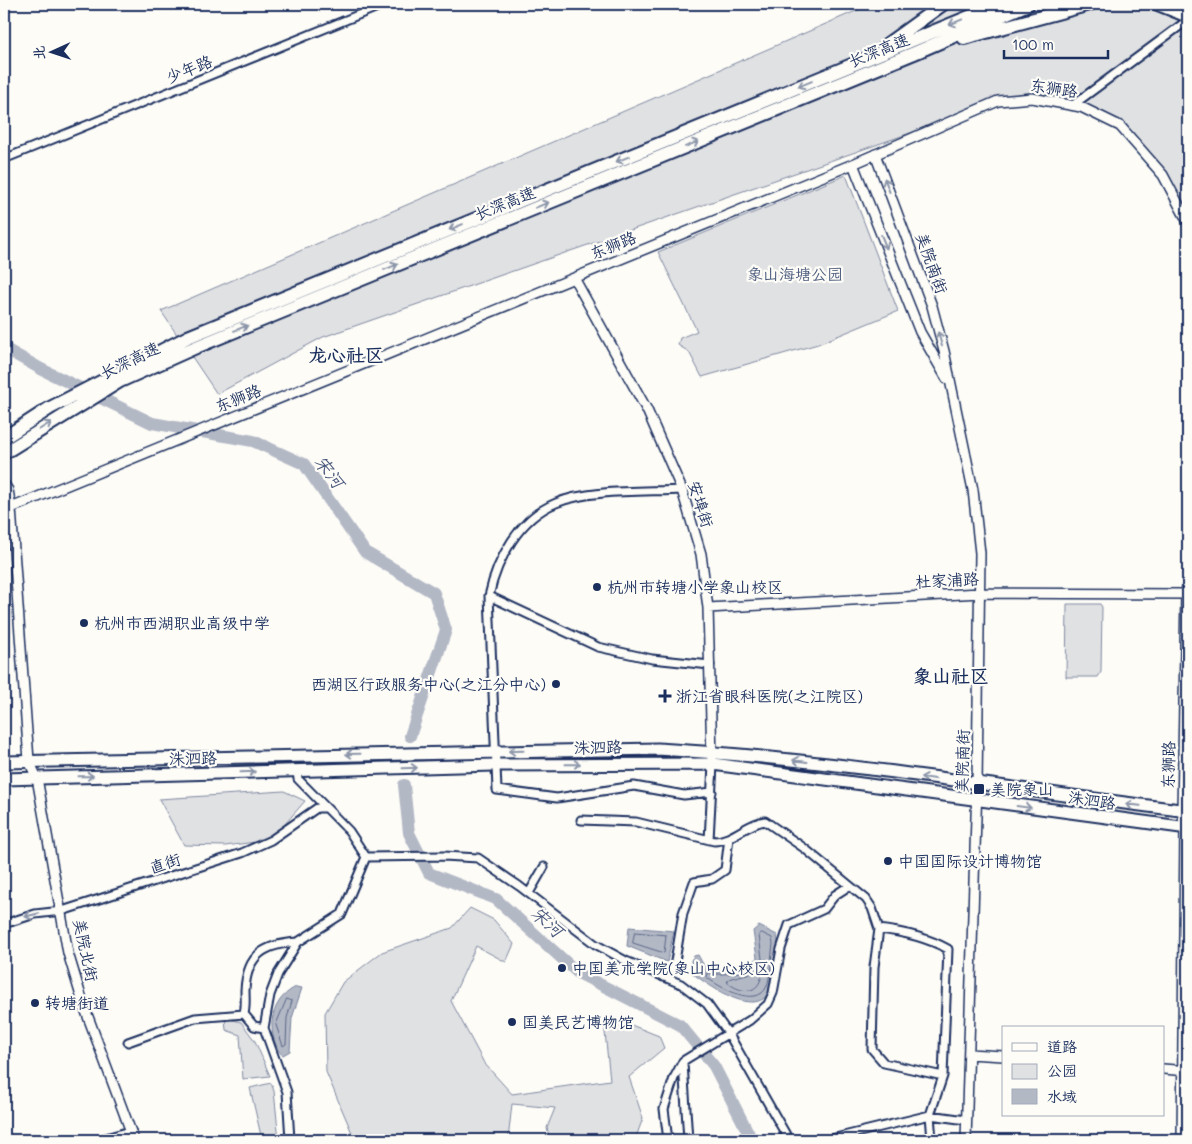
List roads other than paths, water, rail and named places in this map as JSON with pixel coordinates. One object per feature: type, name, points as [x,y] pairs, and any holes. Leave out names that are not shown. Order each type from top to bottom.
[{"type":"highway","points":[[864,60],[943,4]]},
{"type":"highway","name":"长深高速","points":[[4,438],[50,408],[192,342],[1001,4]]},
{"type":"highway","name":"长深高速","points":[[4,453],[120,381],[192,342],[919,51],[1028,4]]},
{"type":"highway","points":[[919,51],[1090,4]]},
{"type":"highway","points":[[1158,4],[1188,17]]},
{"type":"main road","name":"洙泗路","points":[[4,762],[658,749],[976,800],[1187,828]]},
{"type":"main road","name":"洙泗路","points":[[4,779],[712,758],[848,766],[1185,811]]},
{"type":"street","name":"少年路","points":[[4,159],[385,4]]},
{"type":"street","points":[[1073,105],[1188,17]]},
{"type":"street","name":"东狮路","points":[[11,508],[853,164],[998,101],[1032,98],[1073,105],[1120,126],[1163,175],[1188,222]]},
{"type":"street","name":"美院南街","points":[[875,154],[932,306],[973,490],[980,553],[976,800],[966,1140]]},
{"type":"street","name":"美院南街","points":[[853,164],[920,332],[951,386]]},
{"type":"street","name":"安埠街","points":[[574,278],[647,410],[682,490],[701,554],[708,608],[712,758]]},
{"type":"street","points":[[4,484],[8,490],[11,508],[29,761]]},
{"type":"street","points":[[682,490],[589,495],[557,502],[541,511],[521,530],[504,551],[494,574],[489,596],[496,735],[494,765],[497,790],[556,798],[634,786],[684,795],[712,792]]},
{"type":"street","name":"东狮路","points":[[1182,1140],[1185,1071],[1187,828],[1185,811],[1188,583]]},
{"type":"street","name":"杜家浦路","points":[[708,608],[980,593],[1187,594]]},
{"type":"street","points":[[489,596],[598,646],[652,659],[710,665]]},
{"type":"street","points":[[709,840],[712,758]]},
{"type":"street","name":"美院北街","points":[[29,761],[37,778],[68,953],[84,1006],[134,1140]]},
{"type":"street","points":[[297,771],[298,779],[349,831],[366,857]]},
{"type":"street","name":"直街","points":[[4,924],[35,914],[62,911],[242,853],[271,840],[317,808],[326,808]]},
{"type":"street","points":[[581,820],[636,822],[720,841],[751,825],[766,821],[804,848],[866,899],[872,908],[879,928],[874,967],[872,1049],[884,1063],[943,1076]]},
{"type":"street","points":[[663,977],[674,967],[683,913],[694,882],[712,879],[725,870],[729,838]]},
{"type":"street","points":[[366,857],[444,856],[478,858],[529,893],[595,944],[626,962],[681,984],[707,1004],[728,1033],[789,1140]]},
{"type":"street","points":[[264,1028],[254,1026],[244,1014],[247,976],[251,964],[262,950],[272,945],[298,942],[342,914],[366,857]]},
{"type":"street","points":[[529,893],[544,867]]},
{"type":"street","points":[[668,1140],[664,1109],[674,1078],[682,1061],[750,1020],[768,1004],[773,993],[781,949],[789,925],[824,909],[835,895],[849,886]]},
{"type":"street","points":[[879,928],[908,932],[918,938],[930,939],[948,949],[943,1076],[930,1115],[932,1140]]},
{"type":"street","points":[[290,1140],[287,1092],[264,1028],[274,983],[298,942]]},
{"type":"street","points":[[128,1042],[195,1018],[244,1014]]},
{"type":"street","points":[[969,1054],[1002,1056]]},
{"type":"street","points":[[682,1061],[688,1140]]},
{"type":"street","points":[[1164,1069],[1185,1071]]},
{"type":"street","points":[[827,1140],[930,1115],[966,1120]]},
{"type":"street","points":[[99,1140],[130,1130]]},
{"type":"water","points":[[759,926],[777,935],[778,940],[772,985],[765,998],[756,1002],[733,998],[692,973],[691,960],[694,956],[698,955],[704,965],[716,969],[739,966],[757,958],[753,931]]},
{"type":"water","points":[[629,927],[674,931],[667,962],[627,946]]},
{"type":"water","points":[[296,987],[302,988],[292,1018],[290,1051],[283,1055],[278,1050],[273,1034],[273,1018],[278,1003],[289,991]]},
{"type":"waterway","name":"宋河","points":[[4,348],[41,369],[152,423],[253,441],[304,464],[365,552],[434,593],[446,630],[410,736]]},
{"type":"waterway","name":"宋河","points":[[404,785],[409,833],[429,873],[496,899],[578,973],[680,1025],[714,1066],[752,1140]]},
{"type":"place","name":"杭州市转塘小学象山校区","points":[[597,587]]},
{"type":"place","name":"杭州市西湖职业高级中学","points":[[84,623]]},
{"type":"place","name":"西湖区行政服务中心(之江分中心)","points":[[556,684]]},
{"type":"place","name":"浙江省眼科医院(之江院区)","points":[[665,696]]},
{"type":"place","name":"美院象山","points":[[979,789]]},
{"type":"place","name":"中国国际设计博物馆","points":[[888,861]]},
{"type":"place","name":"中国美术学院(象山中心校区)","points":[[562,968]]},
{"type":"place","name":"转塘街道","points":[[35,1003]]},
{"type":"place","name":"国美民艺博物馆","points":[[512,1022]]},
{"type":"district","name":"龙心社区","points":[[346,355]]},
{"type":"district","name":"象山社区","points":[[951,676]]},
{"type":"park label","name":"象山海塘公园","points":[[795,274]]}]
